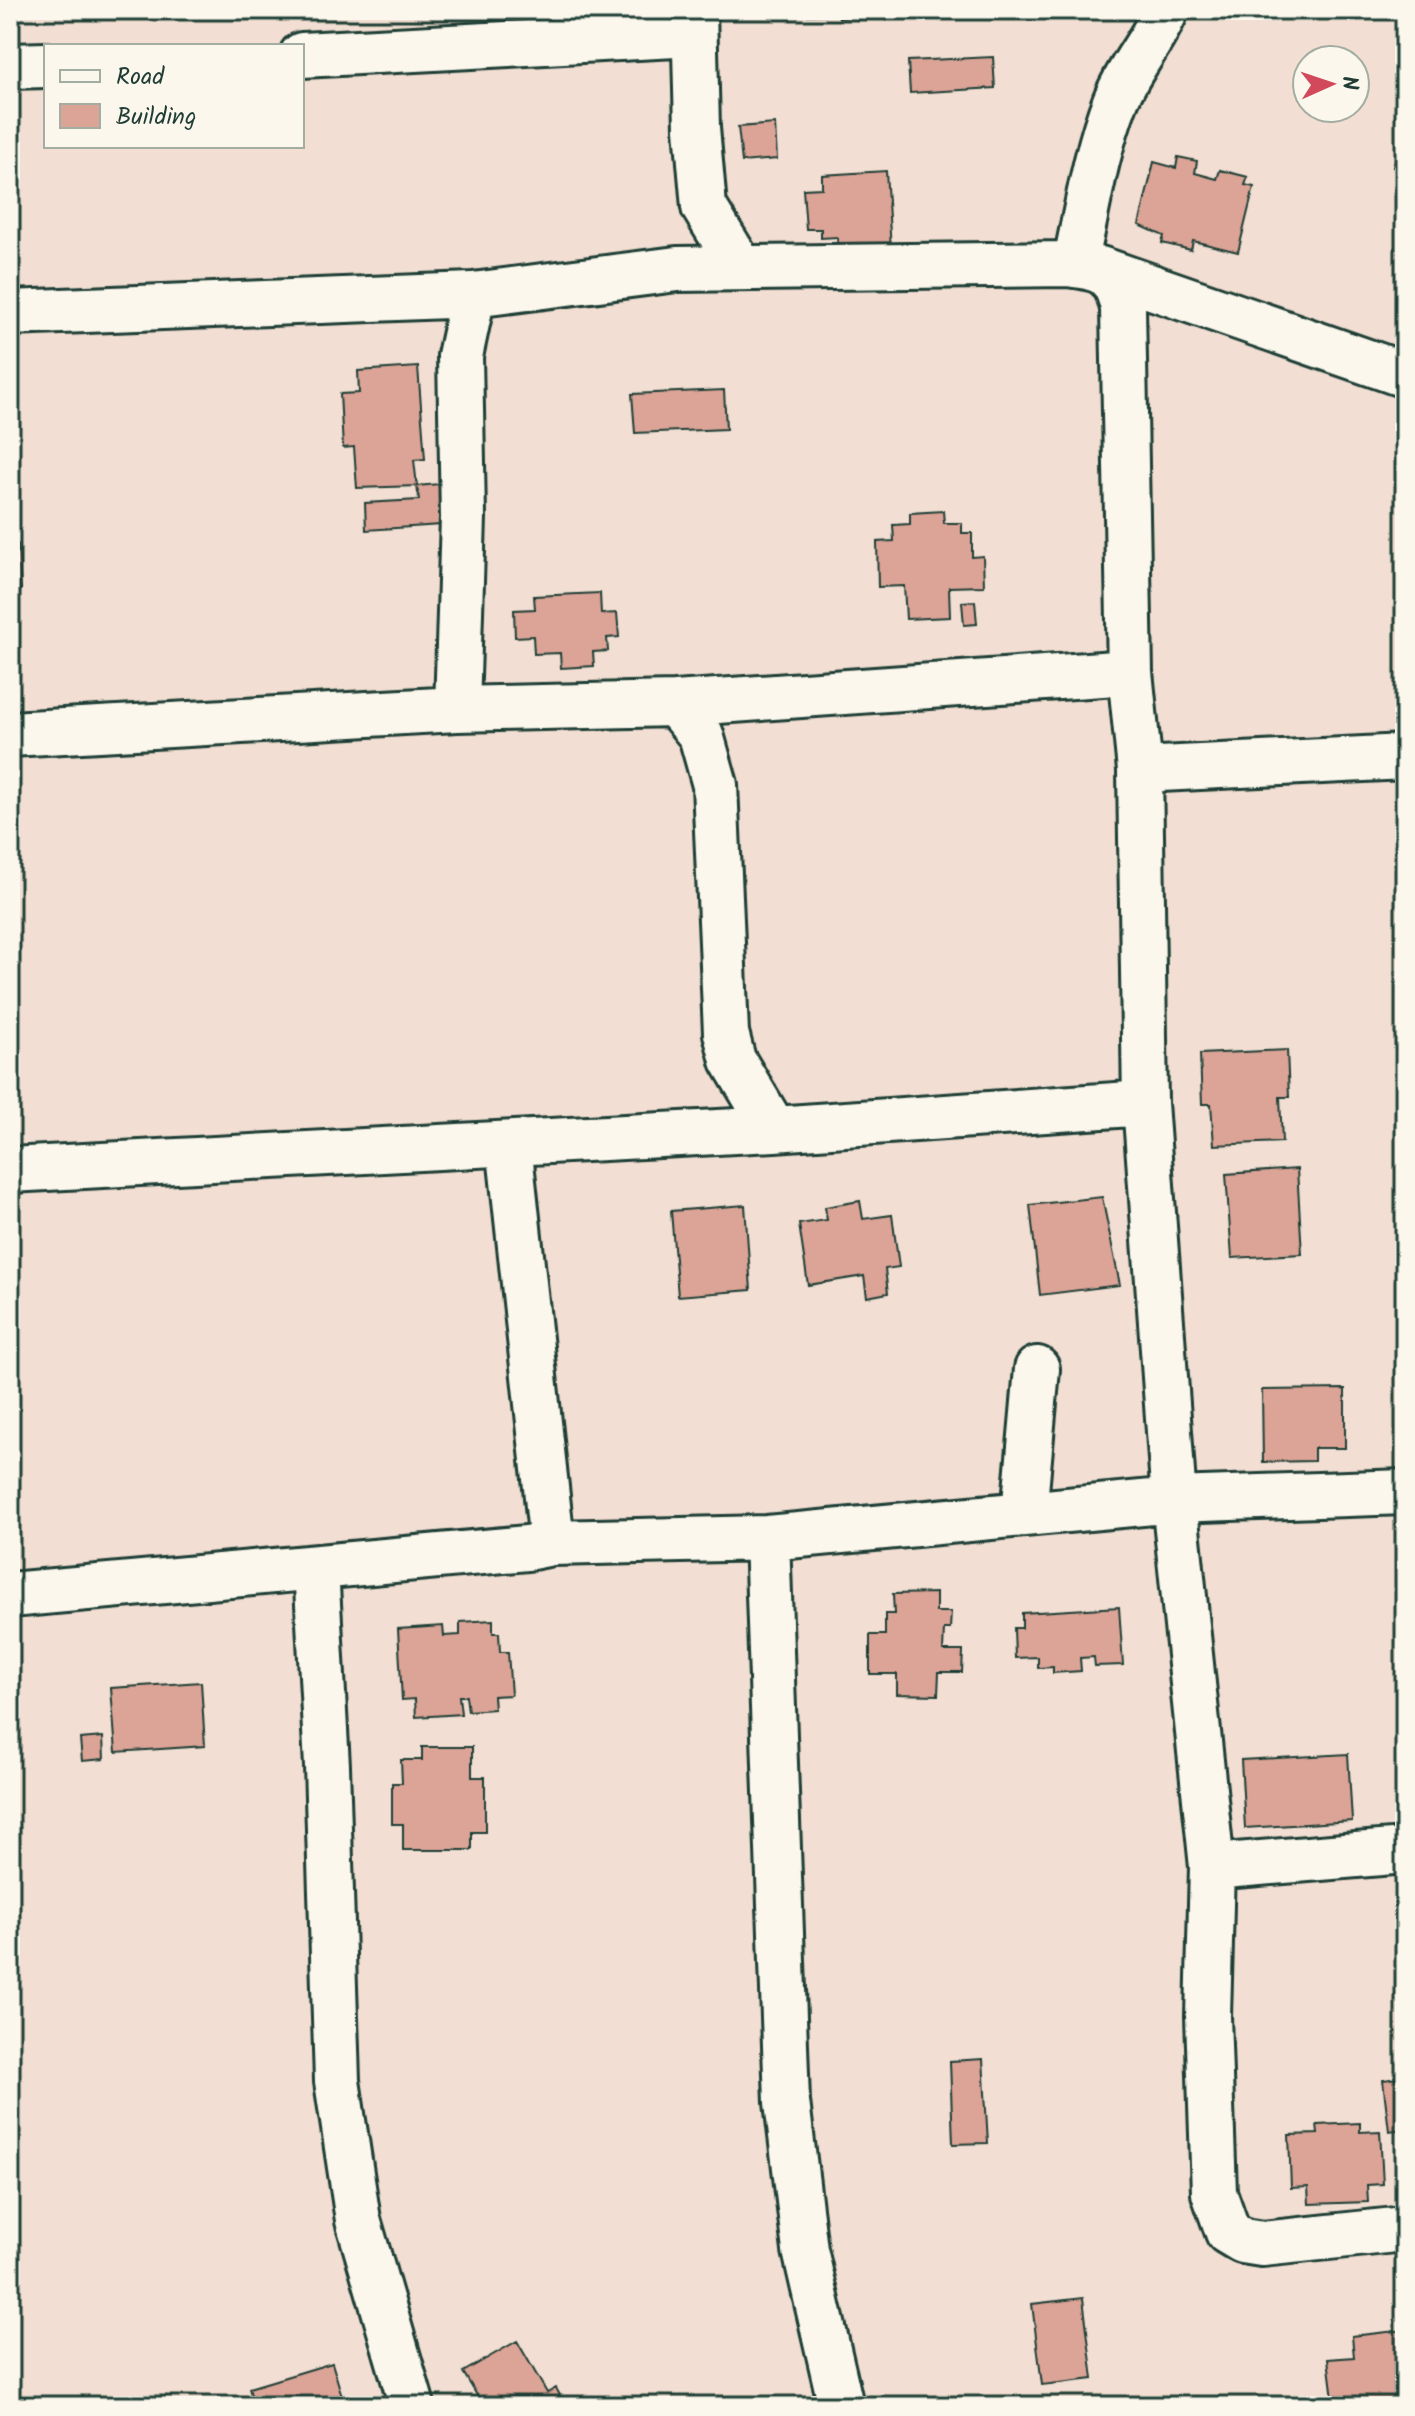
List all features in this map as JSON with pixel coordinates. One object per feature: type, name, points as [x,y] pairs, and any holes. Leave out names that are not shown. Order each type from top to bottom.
[{"type":"street","points":[[1088,267],[1101,141],[1113,110],[1166,10]]},
{"type":"street","points":[[304,55],[694,22],[704,207],[677,269]]},
{"type":"street","points":[[10,66],[44,65]]},
{"type":"street","points":[[704,207],[740,266]]},
{"type":"street","points":[[10,313],[473,295],[677,269],[740,266],[1088,267],[1405,375]]},
{"type":"street","points":[[1088,267],[1116,284],[1123,308],[1130,672],[1140,770],[1145,1103],[1174,1500],[1212,1867],[1208,2016],[1214,2193],[1228,2232],[1243,2241],[1262,2244],[1405,2229]]},
{"type":"street","points":[[457,709],[463,517],[460,356],[473,295]]},
{"type":"street","points":[[10,734],[457,709],[675,704],[1130,672]]},
{"type":"street","points":[[675,704],[701,735],[715,785],[726,1033],[733,1060],[774,1129]]},
{"type":"street","points":[[1140,770],[1405,757]]},
{"type":"street","points":[[10,1170],[774,1129],[1145,1103]]},
{"type":"street","points":[[509,1144],[552,1543]]},
{"type":"street","points":[[1024,1514],[1037,1369]]},
{"type":"street","points":[[10,1595],[552,1543],[767,1538],[1174,1500],[1405,1492]]},
{"type":"street","points":[[767,1538],[787,2102],[805,2250],[841,2406]]},
{"type":"street","points":[[316,1568],[327,1766],[337,2081],[358,2220],[412,2406]]},
{"type":"street","points":[[1212,1867],[1405,1851]]},
{"type":"building","points":[[506,10],[550,10],[551,19],[506,21]]},
{"type":"building","points":[[765,10],[836,10],[836,14],[765,16]]},
{"type":"building","points":[[838,10],[895,10],[895,15],[839,18]]},
{"type":"building","points":[[993,57],[995,88],[910,93],[908,61]]},
{"type":"building","points":[[775,124],[777,159],[742,162],[738,127]]},
{"type":"building","points":[[1405,127],[1405,171],[1393,167]]},
{"type":"building","points":[[1178,157],[1197,161],[1195,173],[1217,179],[1220,170],[1248,177],[1245,185],[1254,187],[1238,252],[1193,241],[1191,250],[1162,243],[1164,236],[1139,225],[1154,162],[1176,168]]},
{"type":"building","points":[[886,171],[891,249],[838,252],[837,237],[821,238],[821,229],[806,229],[803,189],[822,188],[822,175]]},
{"type":"building","points":[[418,367],[425,459],[414,460],[417,486],[357,488],[354,447],[343,448],[340,394],[359,393],[358,371]]},
{"type":"building","points":[[724,390],[726,429],[635,433],[632,394]]},
{"type":"building","points":[[439,484],[441,525],[366,530],[365,503],[419,500],[417,486]]},
{"type":"building","points":[[943,511],[944,523],[962,523],[962,533],[972,533],[972,557],[983,556],[984,586],[949,587],[950,617],[906,619],[904,586],[878,587],[877,542],[894,541],[893,525],[910,524],[910,513]]},
{"type":"building","points":[[10,544],[18,544],[21,590],[10,591]]},
{"type":"building","points":[[600,593],[601,614],[617,613],[619,637],[607,638],[608,651],[593,652],[594,666],[561,668],[560,653],[534,654],[533,636],[515,637],[514,610],[535,609],[534,596]]},
{"type":"building","points":[[975,601],[977,624],[964,625],[962,602]]},
{"type":"building","points":[[1287,1050],[1289,1097],[1280,1097],[1282,1142],[1214,1145],[1211,1104],[1202,1104],[1200,1054]]},
{"type":"building","points":[[1297,1169],[1302,1254],[1232,1258],[1226,1174]]},
{"type":"building","points":[[1102,1197],[1120,1285],[1040,1295],[1030,1205]]},
{"type":"building","points":[[860,1201],[863,1219],[892,1215],[899,1267],[885,1269],[888,1293],[867,1297],[864,1276],[808,1285],[799,1224],[827,1220],[825,1207]]},
{"type":"building","points":[[745,1205],[751,1290],[678,1296],[671,1211]]},
{"type":"building","points":[[1345,1389],[1345,1448],[1314,1448],[1314,1461],[1263,1462],[1262,1390]]},
{"type":"building","points":[[936,1593],[936,1612],[951,1612],[950,1629],[944,1629],[943,1651],[963,1651],[962,1672],[939,1672],[938,1695],[897,1694],[897,1674],[870,1674],[870,1635],[885,1635],[885,1614],[894,1614],[893,1594]]},
{"type":"building","points":[[1119,1607],[1123,1665],[1095,1666],[1094,1657],[1080,1658],[1081,1671],[1053,1673],[1053,1667],[1038,1668],[1038,1657],[1015,1658],[1014,1628],[1022,1628],[1022,1613]]},
{"type":"building","points":[[493,1620],[493,1633],[499,1633],[500,1652],[508,1652],[511,1695],[493,1696],[494,1709],[468,1711],[466,1696],[459,1696],[461,1714],[416,1717],[415,1699],[402,1700],[398,1629],[443,1626],[444,1636],[460,1635],[460,1622]]},
{"type":"building","points":[[201,1682],[205,1746],[116,1752],[111,1688]]},
{"type":"building","points":[[103,1737],[104,1759],[82,1761],[80,1739]]},
{"type":"building","points":[[422,1747],[472,1747],[472,1777],[485,1777],[485,1832],[472,1832],[472,1850],[403,1850],[403,1824],[392,1824],[392,1783],[402,1783],[401,1760],[422,1760]]},
{"type":"building","points":[[1348,1754],[1352,1821],[1245,1828],[1241,1760]]},
{"type":"building","points":[[983,2059],[988,2143],[953,2144],[950,2061]]},
{"type":"building","points":[[1405,2077],[1405,2129],[1389,2131],[1383,2080]]},
{"type":"building","points":[[1360,2123],[1360,2132],[1380,2131],[1383,2184],[1367,2185],[1368,2202],[1309,2204],[1308,2187],[1291,2188],[1289,2135],[1318,2134],[1317,2125]]},
{"type":"building","points":[[1083,2298],[1093,2379],[1042,2385],[1032,2304]]},
{"type":"building","points":[[1405,2330],[1405,2406],[1334,2406],[1328,2359],[1354,2357],[1352,2336]]},
{"type":"building","points":[[517,2341],[547,2393],[556,2388],[566,2406],[474,2406],[481,2402],[463,2372]]},
{"type":"building","points":[[332,2363],[345,2406],[254,2406],[249,2388]]}]
